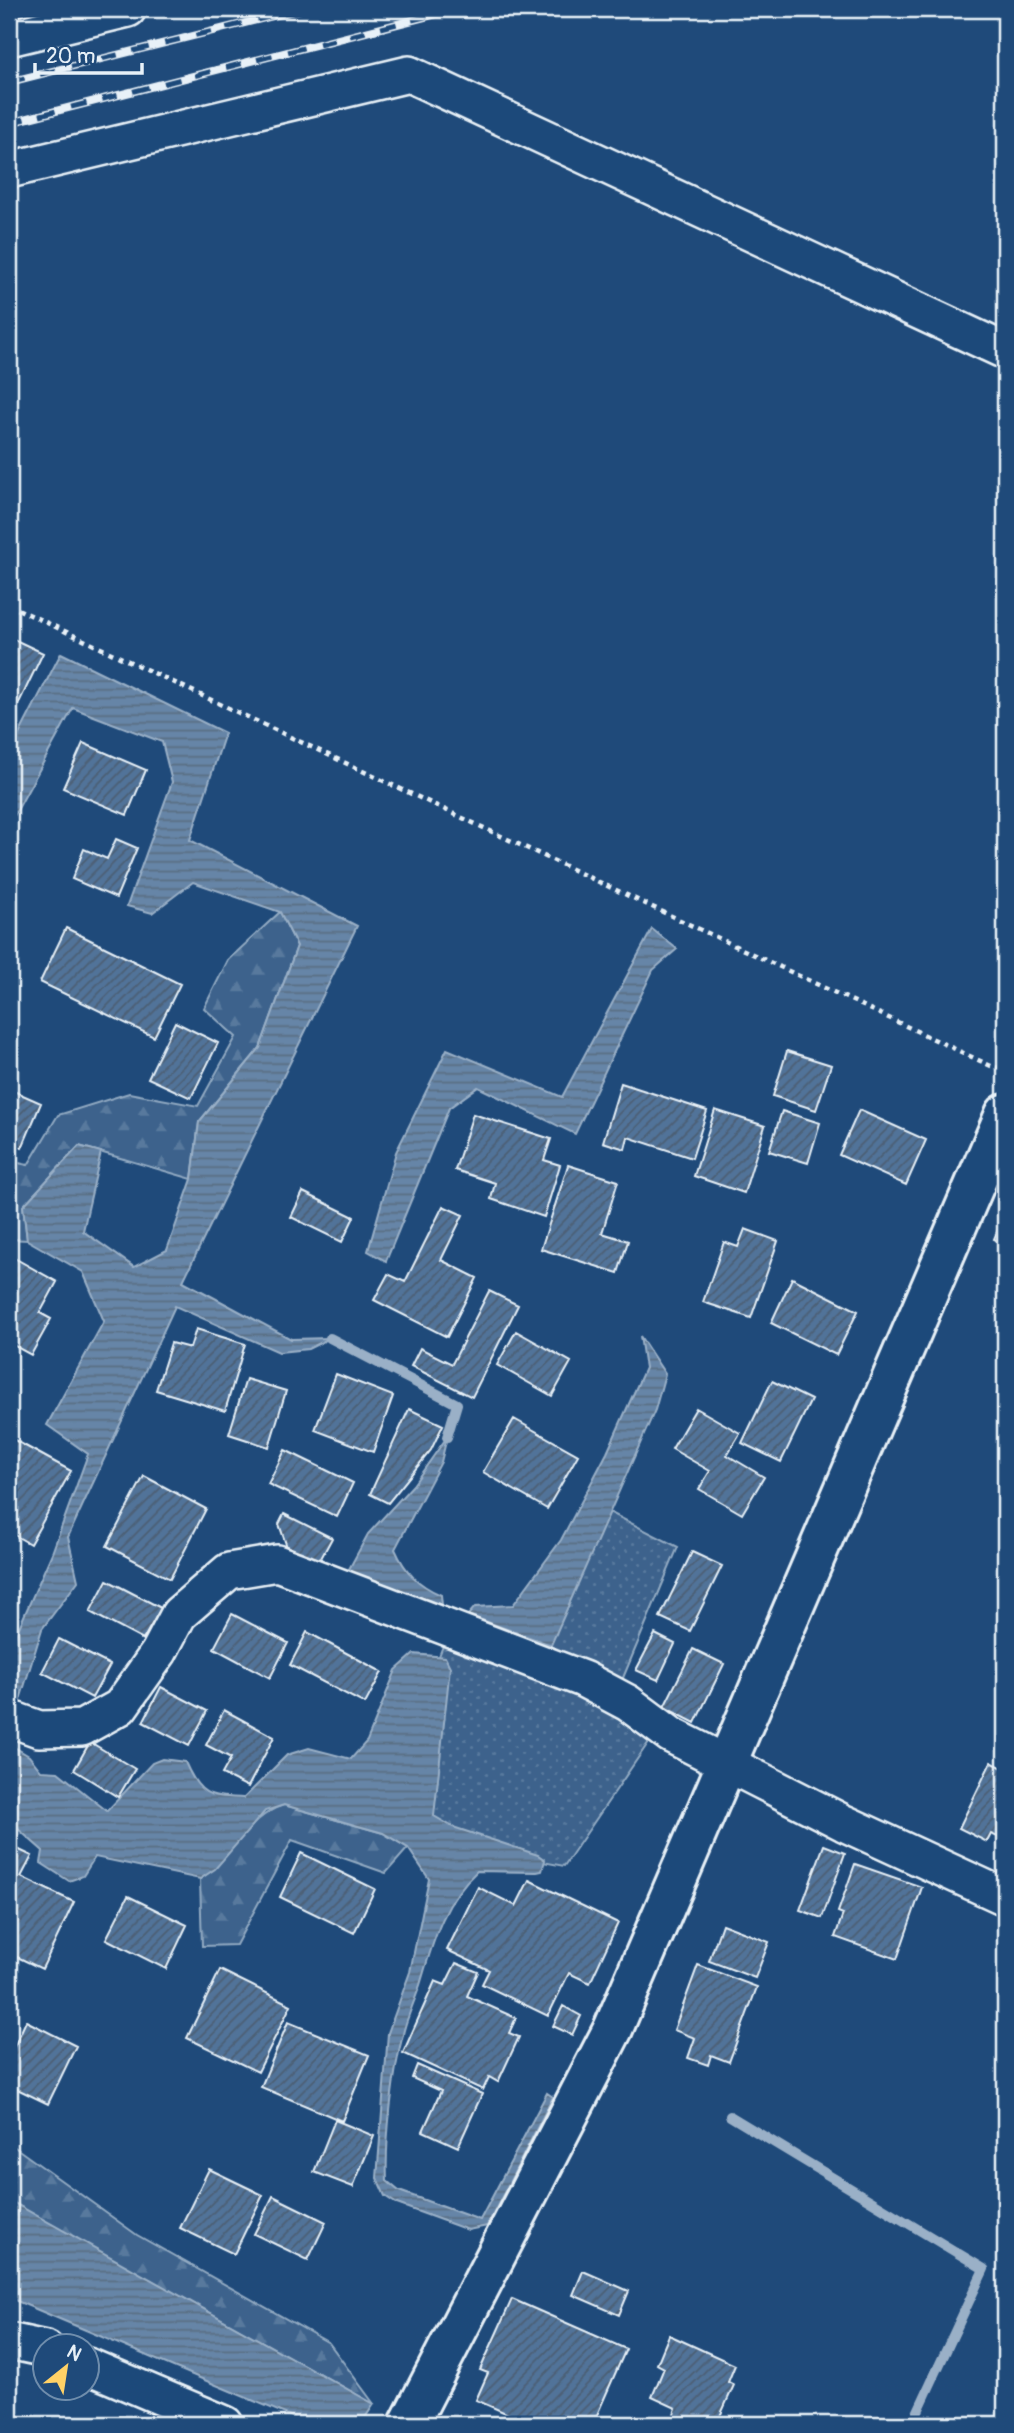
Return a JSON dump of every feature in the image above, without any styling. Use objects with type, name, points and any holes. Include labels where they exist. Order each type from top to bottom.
[{"type":"street","points":[[9,37],[128,9]]},
{"type":"street","points":[[9,170],[409,74],[1005,351]]},
{"type":"street","points":[[409,2424],[613,2029],[1005,1114]]},
{"type":"street","points":[[9,1718],[39,1729],[82,1728],[120,1707],[159,1652],[179,1614],[229,1571],[277,1563],[583,1679],[628,1703],[671,1735],[844,1824],[1005,1897]]},
{"type":"street","points":[[9,2341],[32,2346]]},
{"type":"street","points":[[102,2373],[225,2424]]},
{"type":"path","points":[[9,605],[978,1060],[1005,1069]]},
{"type":"green space","points":[[280,912],[297,946],[260,1048],[199,1122],[192,1179],[79,1146],[23,1206],[27,1240],[9,1239],[9,1161],[28,1165],[58,1115],[129,1093],[198,1106],[236,1037],[204,1008],[228,960]]},
{"type":"green space","points":[[601,1508],[678,1547],[620,1685],[666,1717],[564,1866],[452,1845],[387,1791],[453,1620],[540,1620]]},
{"type":"green space","points":[[284,1805],[383,1833],[408,1848],[386,1873],[292,1840],[236,1945],[202,1946],[200,1879],[221,1861],[260,1818]]},
{"type":"green space","points":[[9,2143],[137,2235],[329,2343],[374,2404],[9,2201]]},
{"type":"shaded area","points":[[61,653],[225,733],[190,840],[357,926],[183,1281],[291,1339],[330,1338],[308,1349],[279,1352],[175,1306],[68,1537],[78,1581],[42,1629],[20,1700],[9,1694],[9,1650],[52,1553],[88,1454],[47,1425],[104,1321],[83,1272],[27,1240],[23,1206],[79,1146],[101,1152],[83,1231],[134,1267],[167,1250],[192,1179],[199,1122],[260,1048],[297,946],[280,912],[193,882],[152,913],[127,906],[172,782],[162,742],[73,708],[9,825],[9,754]]},
{"type":"shaded area","points":[[652,929],[677,949],[653,970],[575,1134],[478,1087],[449,1108],[386,1261],[368,1251],[396,1152],[447,1049],[562,1097]]},
{"type":"shaded area","points":[[640,1336],[665,1374],[655,1410],[551,1645],[468,1615],[475,1607],[513,1605],[561,1540],[607,1453],[645,1368]]},
{"type":"shaded area","points":[[447,1437],[441,1462],[395,1549],[413,1577],[441,1595],[442,1605],[348,1571],[368,1534],[413,1485]]},
{"type":"shaded area","points":[[414,1654],[445,1657],[450,1667],[434,1816],[453,1827],[538,1855],[545,1860],[542,1871],[477,1871],[465,1883],[447,1909],[435,1938],[400,2047],[389,2125],[387,2181],[399,2191],[480,2220],[547,2093],[553,2097],[487,2226],[468,2230],[397,2204],[385,2196],[377,2178],[388,2033],[410,1972],[429,1879],[408,1848],[383,1833],[284,1805],[265,1811],[215,1869],[200,1879],[95,1857],[83,1876],[69,1881],[41,1863],[43,1851],[9,1821],[9,1744],[29,1756],[41,1771],[58,1772],[107,1811],[152,1763],[162,1759],[185,1762],[190,1774],[207,1792],[244,1798],[287,1755],[309,1748],[351,1759],[367,1741],[396,1670]]},
{"type":"shaded area","points":[[9,2201],[374,2404],[361,2424],[309,2424],[102,2337],[102,2332],[90,2332],[12,2299]]},
{"type":"building","points":[[9,637],[43,653],[17,707],[9,703]]},
{"type":"building","points":[[83,743],[146,770],[127,815],[63,788]]},
{"type":"building","points":[[116,839],[137,848],[116,898],[72,879],[84,849],[107,859]]},
{"type":"building","points":[[66,928],[180,984],[154,1037],[40,982]]},
{"type":"building","points":[[175,1022],[218,1043],[191,1098],[148,1078]]},
{"type":"building","points":[[787,1051],[831,1065],[816,1110],[773,1096]]},
{"type":"building","points":[[621,1083],[707,1111],[692,1158],[628,1137],[625,1149],[603,1142]]},
{"type":"building","points":[[9,1089],[41,1103],[22,1148],[9,1142]]},
{"type":"building","points":[[715,1110],[765,1126],[744,1193],[694,1176]]},
{"type":"building","points":[[859,1110],[926,1140],[906,1185],[839,1155]]},
{"type":"building","points":[[782,1111],[820,1123],[808,1163],[769,1151]]},
{"type":"building","points":[[473,1114],[551,1139],[544,1160],[560,1165],[544,1217],[491,1199],[495,1183],[455,1170]]},
{"type":"building","points":[[568,1165],[618,1181],[602,1233],[628,1241],[618,1273],[541,1249]]},
{"type":"building","points":[[303,1192],[354,1217],[342,1242],[291,1217]]},
{"type":"building","points":[[443,1206],[463,1215],[441,1260],[477,1278],[447,1337],[374,1300],[388,1274],[405,1282]]},
{"type":"building","points":[[1005,1213],[1005,1244],[994,1239]]},
{"type":"building","points":[[745,1229],[778,1241],[751,1318],[703,1302],[724,1242],[738,1247]]},
{"type":"building","points":[[9,1255],[57,1282],[40,1313],[51,1319],[31,1355],[9,1343]]},
{"type":"building","points":[[792,1278],[858,1311],[836,1355],[771,1323]]},
{"type":"building","points":[[489,1291],[518,1305],[472,1397],[411,1366],[420,1348],[452,1364]]},
{"type":"building","points":[[196,1329],[245,1344],[225,1411],[156,1390],[171,1343],[190,1348]]},
{"type":"building","points":[[516,1331],[571,1362],[552,1396],[497,1365]]},
{"type":"building","points":[[336,1374],[393,1396],[373,1452],[315,1430]]},
{"type":"building","points":[[1005,1374],[1005,1397],[997,1394]]},
{"type":"building","points":[[246,1379],[286,1391],[269,1447],[229,1434]]},
{"type":"building","points":[[772,1381],[811,1400],[781,1462],[742,1443]]},
{"type":"building","points":[[696,1408],[740,1433],[727,1455],[764,1477],[742,1514],[699,1489],[710,1471],[672,1449]]},
{"type":"building","points":[[409,1409],[443,1425],[431,1450],[388,1503],[370,1494]]},
{"type":"building","points":[[514,1419],[578,1455],[547,1509],[483,1472]]},
{"type":"building","points":[[9,1437],[71,1471],[30,1544],[9,1532]]},
{"type":"building","points":[[285,1450],[353,1483],[337,1517],[268,1484]]},
{"type":"building","points":[[144,1476],[206,1509],[170,1579],[107,1546]]},
{"type":"building","points":[[284,1514],[332,1538],[319,1562],[287,1547],[279,1524]]},
{"type":"building","points":[[692,1552],[722,1566],[690,1631],[660,1617]]},
{"type":"building","points":[[107,1580],[161,1608],[143,1640],[90,1612]]},
{"type":"building","points":[[232,1614],[288,1643],[270,1678],[214,1648]]},
{"type":"building","points":[[307,1632],[382,1672],[365,1704],[290,1665]]},
{"type":"building","points":[[655,1634],[675,1644],[658,1680],[636,1670]]},
{"type":"building","points":[[59,1639],[110,1665],[92,1698],[42,1672]]},
{"type":"building","points":[[693,1649],[724,1664],[695,1723],[664,1707]]},
{"type":"building","points":[[161,1687],[207,1711],[189,1746],[143,1722]]},
{"type":"building","points":[[224,1710],[274,1737],[248,1787],[222,1774],[231,1758],[206,1745]]},
{"type":"building","points":[[90,1742],[135,1769],[118,1797],[74,1770]]},
{"type":"building","points":[[991,1762],[1005,1769],[1005,1840],[991,1834],[987,1842],[959,1828]]},
{"type":"building","points":[[9,1845],[32,1856],[21,1877],[74,1902],[42,1969],[9,1953]]},
{"type":"building","points":[[824,1845],[845,1853],[822,1918],[800,1910]]},
{"type":"building","points":[[301,1853],[375,1889],[354,1933],[280,1897]]},
{"type":"building","points":[[855,1864],[922,1887],[897,1959],[835,1937],[843,1914],[838,1912]]},
{"type":"building","points":[[529,1880],[618,1923],[590,1983],[569,1973],[548,2016],[482,1984],[489,1970],[447,1950],[478,1887],[516,1906]]},
{"type":"building","points":[[128,1896],[187,1925],[166,1969],[106,1939]]},
{"type":"building","points":[[722,1924],[769,1942],[755,1978],[709,1961]]},
{"type":"building","points":[[456,1963],[478,1972],[467,1996],[516,2018],[509,2033],[519,2037],[498,2082],[489,2077],[483,2090],[403,2053],[435,1981],[445,1985]]},
{"type":"building","points":[[698,1965],[757,1987],[729,2062],[711,2055],[708,2065],[688,2058],[695,2038],[674,2030]]},
{"type":"building","points":[[220,1970],[291,2005],[258,2072],[187,2038]]},
{"type":"building","points":[[563,2006],[581,2016],[572,2035],[553,2026]]},
{"type":"building","points":[[26,2021],[76,2046],[48,2104],[9,2085],[9,2058]]},
{"type":"building","points":[[288,2022],[369,2055],[342,2121],[261,2087]]},
{"type":"building","points":[[417,2065],[482,2094],[458,2147],[423,2131],[441,2091],[412,2078]]},
{"type":"building","points":[[335,2120],[374,2136],[353,2187],[314,2172]]},
{"type":"building","points":[[209,2169],[263,2195],[234,2254],[180,2228]]},
{"type":"building","points":[[273,2196],[326,2222],[308,2260],[254,2234]]},
{"type":"building","points":[[583,2271],[629,2291],[619,2315],[573,2295]]},
{"type":"building","points":[[512,2299],[626,2349],[593,2424],[552,2424],[534,2416],[531,2424],[476,2400],[488,2373],[480,2370]]},
{"type":"building","points":[[669,2335],[735,2365],[728,2382],[734,2385],[717,2423],[711,2421],[709,2424],[690,2424],[673,2417],[676,2408],[652,2397],[664,2368],[657,2364]]},
{"type":"waterway","points":[[31,10],[36,9]]},
{"type":"waterway","points":[[330,1338],[457,1404],[447,1437]]},
{"type":"waterway","points":[[730,2116],[984,2269],[912,2424]]},
{"type":"railway","points":[[9,82],[301,9]]},
{"type":"railway","points":[[9,123],[456,9]]}]
